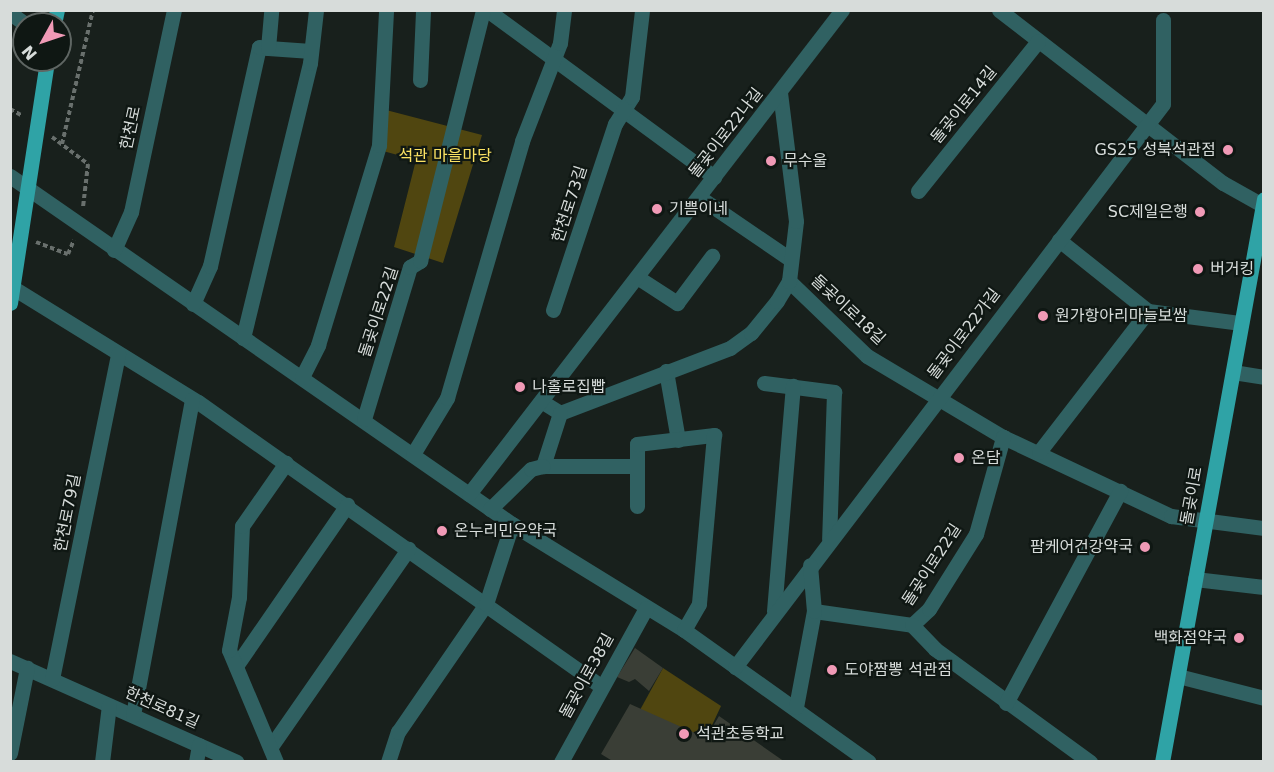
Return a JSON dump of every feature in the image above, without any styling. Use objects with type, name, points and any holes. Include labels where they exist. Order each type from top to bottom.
[{"type":"main road","points":[[10,303],[31,194],[46,72]]},
{"type":"main road","name":"돌곶이로","points":[[1162,762],[1241,323],[1257,274],[1263,202]]},
{"type":"street","name":"한천로","points":[[114,250],[131,212],[174,10]]},
{"type":"street","points":[[268,48],[271,10]]},
{"type":"street","points":[[243,338],[311,51],[316,10]]},
{"type":"street","points":[[302,377],[318,345],[379,144],[386,10]]},
{"type":"street","points":[[420,80],[423,10]]},
{"type":"street","points":[[485,10],[714,177]]},
{"type":"street","name":"돌곶이로22길","points":[[364,419],[410,267],[420,261],[485,10]]},
{"type":"street","points":[[413,454],[447,398],[522,141],[554,59],[564,10]]},
{"type":"street","points":[[624,111],[632,97],[642,10]]},
{"type":"street","name":"돌곶이로22나길","points":[[469,494],[842,10]]},
{"type":"street","points":[[999,10],[1223,183],[1263,202]]},
{"type":"street","points":[[1147,125],[1163,104],[1163,20]]},
{"type":"street","name":"돌곶이로14길","points":[[918,191],[1038,41]]},
{"type":"street","points":[[193,304],[210,266],[259,47],[311,51]]},
{"type":"street","name":"돌곶이로18길","points":[[560,413],[737,343],[789,281],[796,221],[780,92]]},
{"type":"street","name":"한천로73길","points":[[553,310],[624,111]]},
{"type":"street","name":"돌곶이로22가길","points":[[735,667],[774,611],[1147,125]]},
{"type":"street","points":[[10,176],[31,194],[364,419],[512,524],[646,609],[684,630],[796,707],[869,762]]},
{"type":"street","points":[[10,189],[31,194]]},
{"type":"street","points":[[699,197],[790,259]]},
{"type":"street","points":[[1059,240],[1148,312],[1241,323]]},
{"type":"street","points":[[637,277],[677,303],[712,256]]},
{"type":"street","name":"돌곶이로18길","points":[[789,281],[867,356],[1003,437],[1171,516],[1263,528]]},
{"type":"street","points":[[12,287],[192,399],[347,505],[601,686]]},
{"type":"street","points":[[1039,452],[1148,312]]},
{"type":"street","name":"한천로79길","points":[[52,679],[118,354]]},
{"type":"street","points":[[666,371],[678,440]]},
{"type":"street","points":[[1233,372],[1263,377]]},
{"type":"street","points":[[764,383],[834,392],[829,539]]},
{"type":"street","points":[[774,611],[793,386]]},
{"type":"street","points":[[133,715],[192,399]]},
{"type":"street","points":[[541,401],[560,413],[543,466]]},
{"type":"street","points":[[637,506],[637,444],[714,435],[699,604],[684,630]]},
{"type":"street","name":"돌곶이로22길","points":[[814,611],[912,625],[928,609],[976,534],[1003,437]]},
{"type":"street","points":[[276,762],[272,745],[229,650],[239,597],[242,526],[286,463]]},
{"type":"street","points":[[490,509],[531,470],[543,466],[637,466]]},
{"type":"street","points":[[1006,703],[1120,491]]},
{"type":"street","points":[[236,666],[347,505]]},
{"type":"street","points":[[388,762],[398,732],[486,604],[512,524]]},
{"type":"street","points":[[272,745],[408,549]]},
{"type":"street","points":[[796,707],[814,611],[810,565]]},
{"type":"street","points":[[1195,579],[1263,587]]},
{"type":"street","name":"돌곶이로38길","points":[[561,762],[601,686],[646,609]]},
{"type":"street","points":[[912,625],[1006,703],[1090,762]]},
{"type":"street","name":"한천로81길","points":[[10,661],[237,762]]},
{"type":"street","points":[[10,753],[27,668]]},
{"type":"street","points":[[1178,675],[1263,698]]},
{"type":"street","name":"한천로81길","points":[[102,762],[109,705]]},
{"type":"street","name":"한천로81길","points":[[196,762],[200,745]]},
{"type":"path","points":[[62,145],[93,10]]},
{"type":"green space","name":"석관 마을마당","points":[[386,110],[482,135],[443,263],[394,247],[416,160],[383,151]]},
{"type":"green space","points":[[663,668],[721,706],[706,738],[640,710]]},
{"type":"building","points":[[635,648],[663,668],[649,691],[635,679],[629,682],[617,677]]},
{"type":"building","points":[[630,704],[706,738],[719,716],[785,762],[614,762],[601,754]]},
{"type":"place","name":"GS25 성북석관점","points":[[1228,150]]},
{"type":"place","name":"무수울","points":[[771,161]]},
{"type":"place","name":"기쁨이네","points":[[657,209]]},
{"type":"place","name":"SC제일은행","points":[[1200,212]]},
{"type":"place","name":"버거킹","points":[[1198,269]]},
{"type":"place","name":"원가항아리마늘보쌈","points":[[1043,316]]},
{"type":"place","name":"나홀로집빱","points":[[520,387]]},
{"type":"place","name":"온담","points":[[959,458]]},
{"type":"place","name":"온누리민우약국","points":[[442,531]]},
{"type":"place","name":"팜케어건강약국","points":[[1145,547]]},
{"type":"place","name":"백화점약국","points":[[1239,638]]},
{"type":"place","name":"도야짬뽕 석관점","points":[[832,670]]},
{"type":"place","name":"석관초등학교","points":[[684,734]]}]
